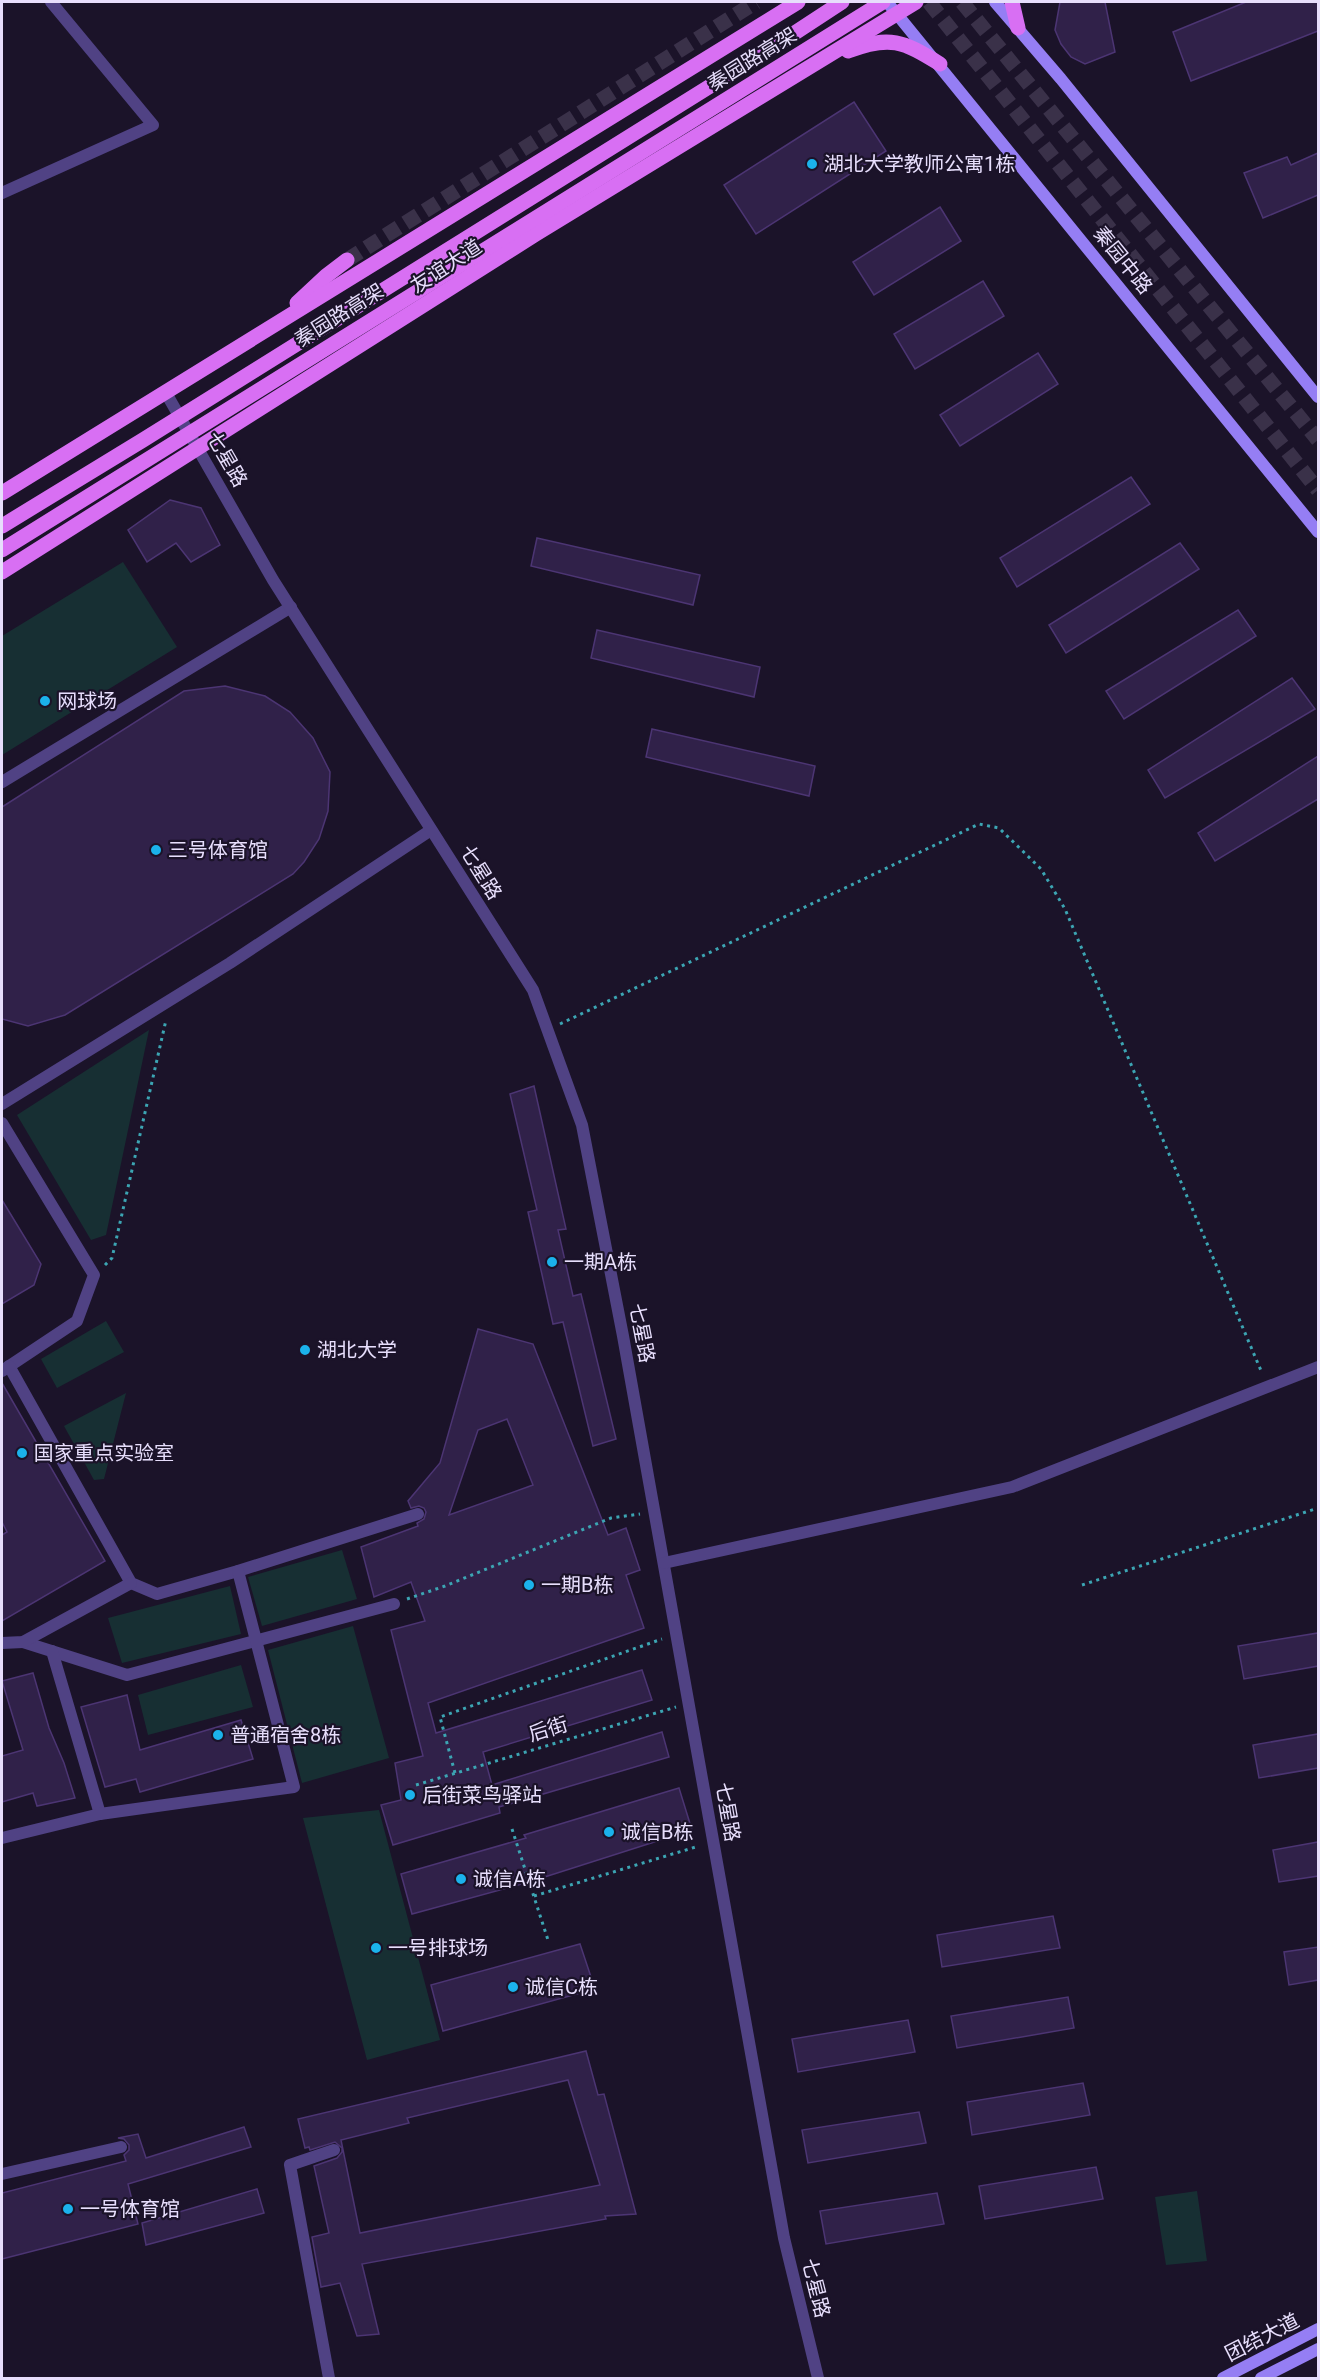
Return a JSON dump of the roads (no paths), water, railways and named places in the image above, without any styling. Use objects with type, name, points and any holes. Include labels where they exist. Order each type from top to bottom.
[{"type":"main road","points":[[740,37],[778,2]]},
{"type":"main road","name":"友谊大道","points":[[2,493],[798,2]]},
{"type":"main road","name":"秦园路高架","points":[[2,526],[153,434],[842,2]]},
{"type":"main road","name":"秦园路高架","points":[[2,550],[883,2]]},
{"type":"main road","name":"友谊大道","points":[[2,572],[536,234],[809,66],[892,8],[916,2]]},
{"type":"main road","points":[[995,2],[1318,397]]},
{"type":"main road","points":[[1012,2],[1018,28]]},
{"type":"main road","name":"秦园中路","points":[[892,8],[940,64],[1318,532]]},
{"type":"main road","points":[[809,66],[873,42],[892,42],[910,46],[940,64]]},
{"type":"main road","points":[[279,322],[326,276],[347,260]]},
{"type":"main road","name":"团结大道","points":[[1223,2379],[1318,2329]]},
{"type":"main road","name":"团结大道","points":[[1261,2379],[1318,2349]]},
{"type":"street","points":[[2,193],[153,125],[51,2]]},
{"type":"street","name":"七星路","points":[[166,393],[291,607],[533,990],[582,1125],[623,1336],[784,2238],[818,2379]]},
{"type":"street","points":[[2,782],[291,607]]},
{"type":"street","points":[[2,1104],[230,963],[431,830]]},
{"type":"street","points":[[2,1123],[94,1275],[78,1322],[5,1369],[130,1583],[157,1594],[418,1514]]},
{"type":"street","points":[[664,1563],[1012,1487],[1318,1367]]},
{"type":"street","points":[[2,1838],[100,1814],[294,1787],[238,1571]]},
{"type":"street","points":[[23,1642],[130,1583]]},
{"type":"street","points":[[2,1642],[23,1642],[127,1675],[394,1604]]},
{"type":"street","points":[[52,1651],[100,1814]]},
{"type":"street","points":[[2,2174],[121,2147]]},
{"type":"street","points":[[329,2379],[290,2165],[334,2150]]},
{"type":"tunnel","points":[[347,260],[756,2]]},
{"type":"tunnel","points":[[929,2],[1318,490]]},
{"type":"tunnel","points":[[962,2],[1318,440]]},
{"type":"place","name":"湖北大学教师公寓1栋","points":[[812,164]]},
{"type":"place","name":"网球场","points":[[45,701]]},
{"type":"place","name":"三号体育馆","points":[[156,850]]},
{"type":"place","name":"一期A栋","points":[[552,1262]]},
{"type":"place","name":"湖北大学","points":[[305,1350]]},
{"type":"place","name":"国家重点实验室","points":[[22,1453]]},
{"type":"place","name":"一期B栋","points":[[529,1585]]},
{"type":"place","name":"普通宿舍8栋","points":[[218,1735]]},
{"type":"place","name":"后街菜鸟驿站","points":[[410,1795]]},
{"type":"place","name":"诚信B栋","points":[[609,1832]]},
{"type":"place","name":"诚信A栋","points":[[461,1879]]},
{"type":"place","name":"一号排球场","points":[[376,1948]]},
{"type":"place","name":"诚信C栋","points":[[513,1987]]},
{"type":"place","name":"一号体育馆","points":[[68,2209]]}]
